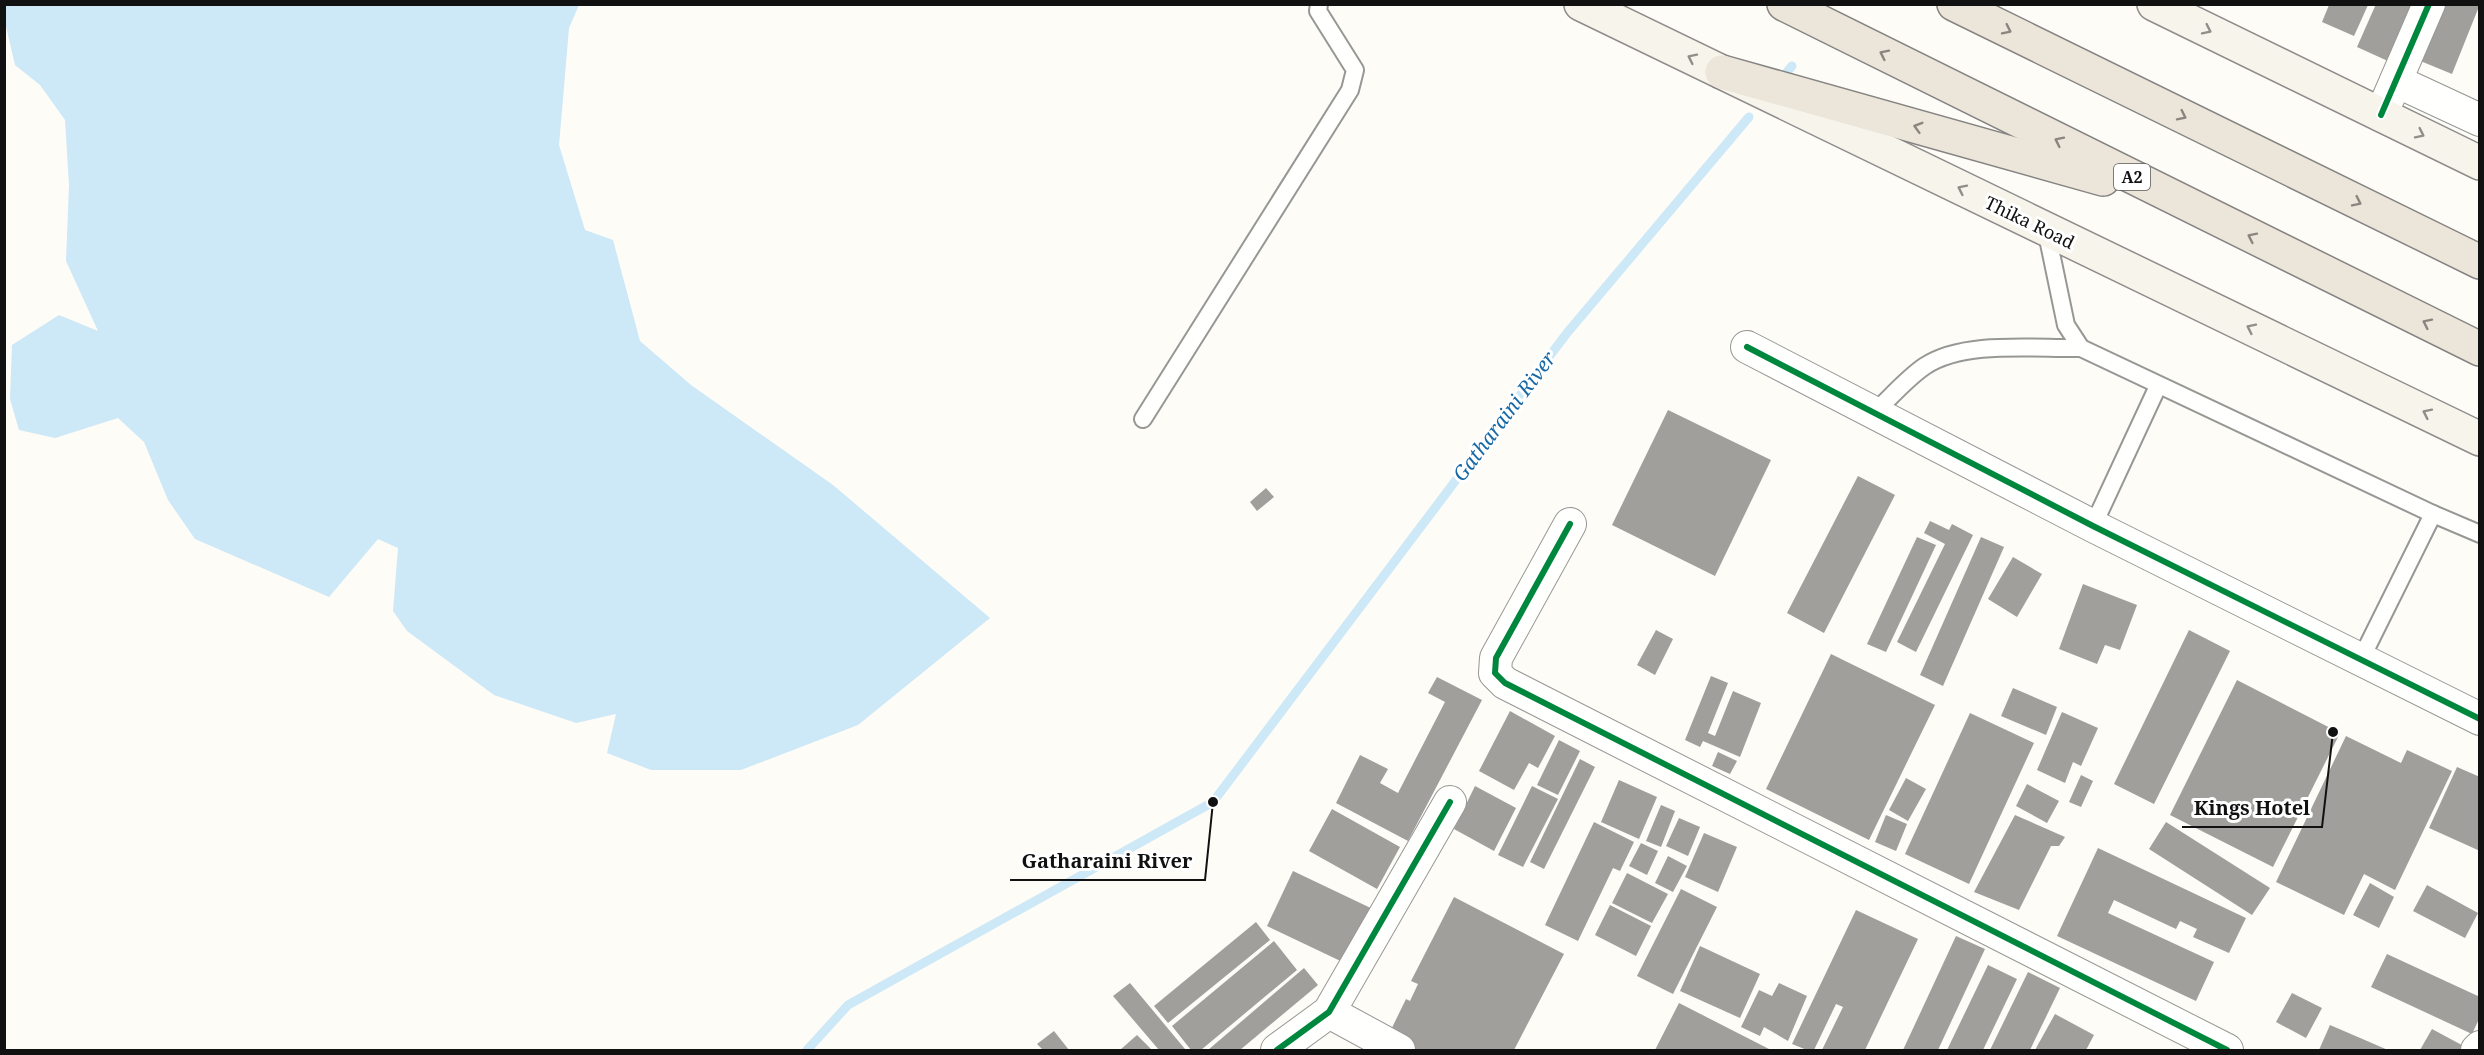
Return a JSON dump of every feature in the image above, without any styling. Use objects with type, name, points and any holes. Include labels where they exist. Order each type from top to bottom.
[{"type":"highway","name":"A2","points":[[1784,4],[2480,349]]},
{"type":"highway","points":[[1954,4],[2480,262]]},
{"type":"highway","points":[[1722,72],[2177,200]]},
{"type":"main road","name":"Thika Road","points":[[1581,4],[2480,439]]},
{"type":"main road","points":[[2154,4],[2480,163]]},
{"type":"street","points":[[2381,115],[2429,4]]},
{"type":"street","points":[[2396,81],[2480,120]]},
{"type":"street","points":[[1747,347],[2094,526],[2480,719]]},
{"type":"street","points":[[1569,524],[1496,658],[1495,673],[1506,683],[2227,1050]]},
{"type":"street","points":[[1277,1050],[1329,1012],[1450,802]]},
{"type":"street","points":[[1329,1012],[1399,1050]]},
{"type":"lane","points":[[1143,419],[1350,90],[1355,70],[1318,11],[1319,4]]},
{"type":"lane","points":[[2046,229],[2066,326],[2081,348]]},
{"type":"lane","points":[[1874,413],[1925,366],[1950,355],[1975,349],[2081,348],[2158,386],[2480,534]]},
{"type":"lane","points":[[2094,526],[2158,386]]},
{"type":"lane","points":[[2361,659],[2433,514]]},
{"type":"water","points":[[5,4],[579,5],[569,28],[559,145],[585,230],[613,240],[640,341],[691,385],[833,485],[990,618],[858,725],[741,770],[651,770],[607,753],[616,714],[576,723],[494,695],[407,631],[393,611],[398,548],[378,539],[329,597],[195,539],[168,500],[144,442],[118,418],[55,438],[19,430],[10,399],[12,345],[59,315],[98,331],[66,261],[69,185],[65,120],[40,85],[15,65],[5,22]]},
{"type":"building","points":[[2376,4],[2416,4],[2390,62],[2357,47]]},
{"type":"building","points":[[2441,4],[2480,4],[2452,74],[2418,60]]},
{"type":"building","points":[[2329,5],[2368,5],[2354,36],[2322,22]]},
{"type":"building","points":[[1668,410],[1771,460],[1715,576],[1612,525]]},
{"type":"building","points":[[1858,476],[1895,495],[1824,633],[1787,613]]},
{"type":"building","points":[[1266,488],[1274,497],[1257,511],[1250,502]]},
{"type":"building","points":[[1930,521],[1949,530],[1952,524],[1973,535],[1916,652],[1897,642],[1945,544],[1924,533]]},
{"type":"building","points":[[1917,537],[1936,545],[1886,652],[1867,644]]},
{"type":"building","points":[[1981,537],[2004,547],[1943,686],[1920,675]]},
{"type":"building","points":[[2013,557],[2042,574],[2017,617],[1988,599]]},
{"type":"building","points":[[2083,584],[2137,605],[2120,650],[2105,645],[2097,664],[2059,649]]},
{"type":"building","points":[[1656,630],[1673,639],[1655,675],[1637,665]]},
{"type":"building","points":[[2189,630],[2230,651],[2154,804],[2114,784]]},
{"type":"building","points":[[1831,654],[1935,705],[1869,840],[1766,789]]},
{"type":"building","points":[[1711,676],[1728,683],[1708,733],[1715,736],[1733,691],[1761,703],[1740,757],[1703,741],[1700,747],[1685,740]]},
{"type":"building","points":[[1437,677],[1482,700],[1408,841],[1336,803],[1360,755],[1388,769],[1380,783],[1398,793],[1445,702],[1428,693]]},
{"type":"building","points":[[2237,680],[2340,733],[2273,867],[2170,815]]},
{"type":"building","points":[[2013,688],[2057,707],[2046,735],[2001,716]]},
{"type":"building","points":[[1510,711],[1555,736],[1538,768],[1529,763],[1514,790],[1479,771]]},
{"type":"building","points":[[2062,712],[2098,728],[2081,766],[2073,762],[2065,783],[2037,770]]},
{"type":"building","points":[[1970,713],[2034,743],[1969,884],[1905,854]]},
{"type":"building","points":[[2346,736],[2401,763],[2407,750],[2452,771],[2395,890],[2364,874],[2344,915],[2276,882]]},
{"type":"building","points":[[1559,740],[1580,751],[1558,795],[1537,785]]},
{"type":"building","points":[[1718,752],[1737,761],[1730,774],[1712,766]]},
{"type":"building","points":[[1580,759],[1595,767],[1544,869],[1530,862]]},
{"type":"building","points":[[2457,767],[2480,777],[2480,851],[2429,828]]},
{"type":"building","points":[[2081,775],[2093,781],[2081,807],[2069,802]]},
{"type":"building","points":[[1906,778],[1926,789],[1908,821],[1889,810]]},
{"type":"building","points":[[1619,780],[1657,797],[1639,839],[1601,822]]},
{"type":"building","points":[[2027,784],[2059,801],[2047,823],[2016,806]]},
{"type":"building","points":[[1475,786],[1516,808],[1494,851],[1454,829]]},
{"type":"building","points":[[1532,786],[1558,799],[1523,867],[1498,855]]},
{"type":"building","points":[[1661,805],[1675,811],[1661,847],[1646,841]]},
{"type":"building","points":[[1332,809],[1400,847],[1377,889],[1309,851]]},
{"type":"building","points":[[1886,815],[1907,824],[1896,851],[1875,842]]},
{"type":"building","points":[[2015,815],[2065,837],[2059,846],[2051,846],[2019,910],[1974,892]]},
{"type":"building","points":[[1679,818],[1700,827],[1688,856],[1666,846]]},
{"type":"building","points":[[1594,822],[1634,842],[1620,871],[1613,868],[1578,941],[1545,925]]},
{"type":"building","points":[[2166,822],[2270,888],[2252,915],[2149,849]]},
{"type":"building","points":[[1704,833],[1737,847],[1718,892],[1685,877]]},
{"type":"building","points":[[1641,843],[1658,851],[1647,875],[1629,866]]},
{"type":"building","points":[[2098,848],[2246,918],[2229,953],[2193,937],[2197,929],[2180,921],[2176,929],[2114,900],[2108,913],[2214,962],[2196,1001],[2057,936]]},
{"type":"building","points":[[1668,856],[1687,866],[1673,892],[1655,883]]},
{"type":"building","points":[[1293,871],[1377,911],[1351,966],[1267,926]]},
{"type":"building","points":[[1627,873],[1668,894],[1652,923],[1612,903]]},
{"type":"building","points":[[2370,883],[2394,897],[2379,928],[2353,915]]},
{"type":"building","points":[[2427,885],[2478,913],[2465,938],[2413,911]]},
{"type":"building","points":[[1681,889],[1717,907],[1673,994],[1637,976]]},
{"type":"building","points":[[1454,897],[1564,954],[1514,1050],[1406,1050],[1386,1040],[1406,999],[1410,1001],[1418,984],[1411,981]]},
{"type":"building","points":[[1610,905],[1651,926],[1636,956],[1595,935]]},
{"type":"building","points":[[1856,910],[1918,939],[1865,1050],[1822,1050],[1843,1007],[1836,1004],[1814,1050],[1807,1050],[1792,1044]]},
{"type":"building","points":[[1256,922],[1270,940],[1168,1023],[1154,1006]]},
{"type":"building","points":[[1956,936],[1985,949],[1938,1050],[1903,1050]]},
{"type":"building","points":[[1274,941],[1297,970],[1201,1050],[1191,1050],[1172,1026]]},
{"type":"building","points":[[1700,946],[1760,974],[1740,1018],[1680,991]]},
{"type":"building","points":[[2387,954],[2480,997],[2480,1017],[2472,1034],[2371,987]]},
{"type":"building","points":[[1988,965],[2017,979],[1983,1050],[1947,1050]]},
{"type":"building","points":[[1304,968],[1318,985],[1240,1050],[1208,1050]]},
{"type":"building","points":[[2028,972],[2060,988],[2030,1050],[1990,1050]]},
{"type":"building","points":[[1130,983],[1184,1050],[1159,1050],[1113,996]]},
{"type":"building","points":[[1779,983],[1807,996],[1788,1041],[1764,1027],[1760,1036],[1741,1027],[1759,990],[1772,996]]},
{"type":"building","points":[[2292,993],[2322,1008],[2306,1038],[2276,1022]]},
{"type":"building","points":[[1679,1003],[1771,1050],[1655,1050]]},
{"type":"building","points":[[2055,1014],[2094,1035],[2086,1050],[2035,1050]]},
{"type":"building","points":[[2330,1025],[2388,1050],[2319,1050]]},
{"type":"building","points":[[2432,1029],[2471,1050],[2420,1050]]},
{"type":"building","points":[[1054,1031],[1069,1050],[1043,1050],[1037,1044]]},
{"type":"building","points":[[1137,1035],[1152,1050],[1120,1050]]},
{"type":"waterway","points":[[1787,72],[1792,66]]},
{"type":"waterway","name":"Gatharaini River","points":[[807,1050],[848,1005],[1213,802],[1567,333],[1749,117]]},
{"type":"cycle path","points":[[2381,115],[2429,4]]},
{"type":"cycle path","points":[[1747,347],[2093,526],[2480,719]]},
{"type":"cycle path","points":[[1570,524],[1496,658],[1495,673],[1505,683],[2227,1050]]},
{"type":"cycle path","points":[[1277,1050],[1329,1012],[1450,802]]},
{"type":"place","name":"Kings Hotel","points":[[2333,732]]},
{"type":"place","name":"Gatharaini River","points":[[1213,802]]}]
